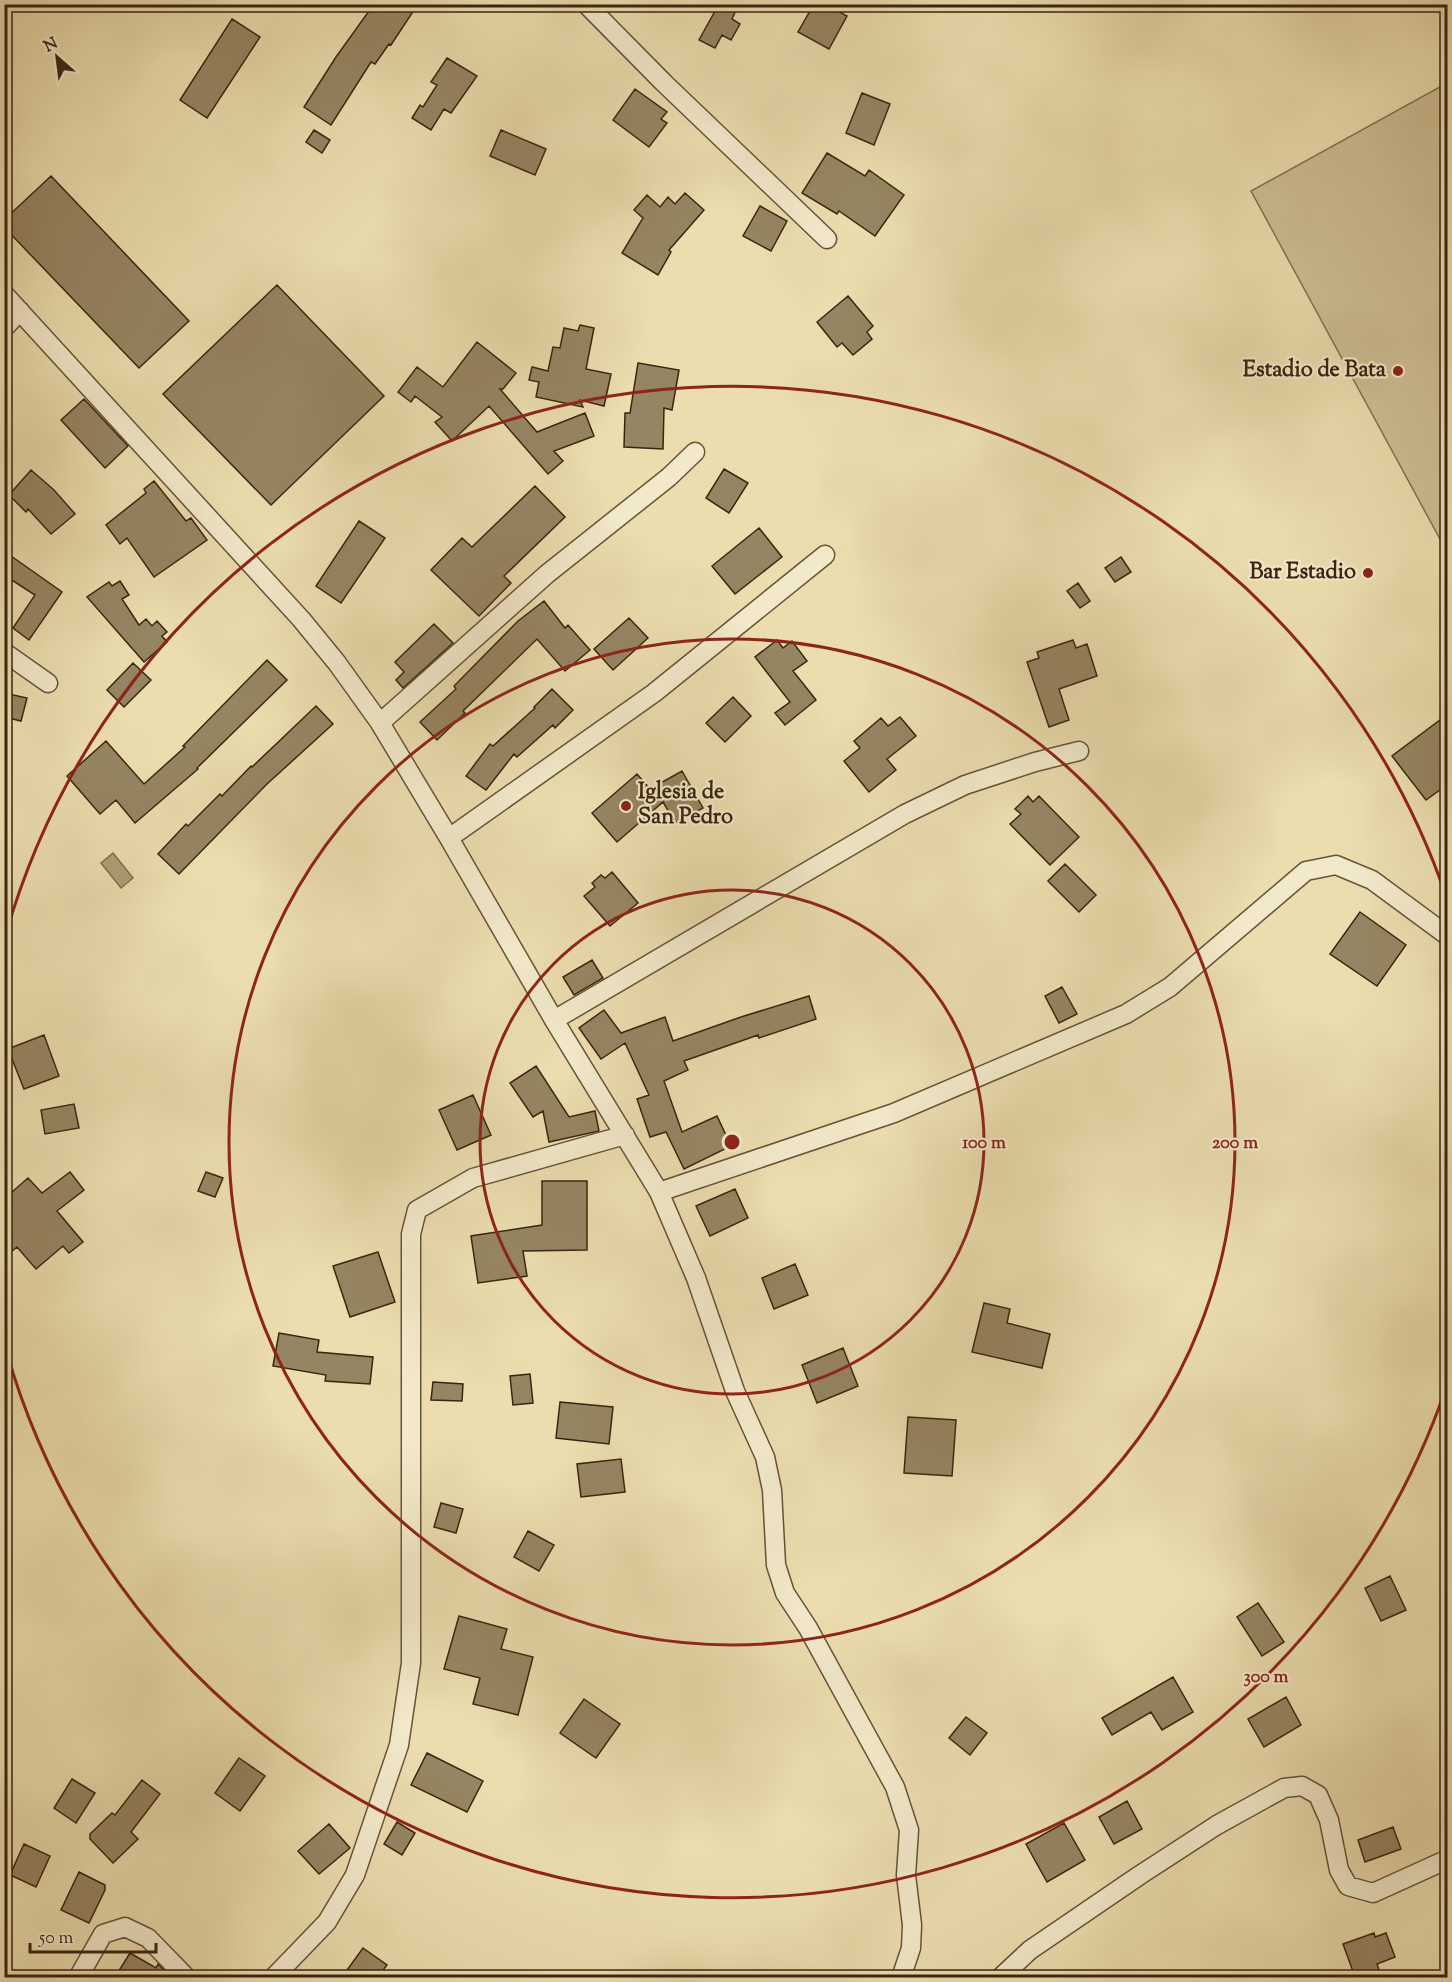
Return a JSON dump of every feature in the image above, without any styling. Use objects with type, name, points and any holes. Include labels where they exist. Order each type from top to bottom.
[{"type":"street","points":[[586,4],[664,83],[827,239]]},
{"type":"street","points":[[4,294],[302,619],[337,663],[380,723],[554,1020],[660,1192],[696,1278],[735,1391],[765,1457],[772,1490],[776,1565],[785,1593],[808,1628],[895,1787],[909,1830],[906,1875],[912,1924],[911,1948],[901,1977]]},
{"type":"street","points":[[4,328],[20,311]]},
{"type":"street","points":[[380,723],[547,574],[669,477],[695,453]]},
{"type":"street","points":[[449,838],[654,693],[825,555]]},
{"type":"street","points":[[4,652],[48,683]]},
{"type":"street","points":[[554,1020],[905,814],[965,785],[1035,762],[1080,751]]},
{"type":"street","points":[[660,1192],[894,1113],[1126,1014],[1170,987],[1306,871],[1336,865],[1372,880],[1448,936]]},
{"type":"street","points":[[273,1977],[327,1922],[355,1875],[399,1745],[411,1663],[411,1234],[417,1210],[473,1178],[625,1135]]},
{"type":"street","points":[[1000,1977],[1029,1950],[1140,1875],[1217,1825],[1284,1788],[1302,1786],[1318,1795],[1329,1820],[1339,1870],[1348,1886],[1373,1893],[1448,1859]]},
{"type":"street","points":[[78,1977],[103,1934],[125,1927],[148,1938],[187,1977]]},
{"type":"shaded area","name":"Estadio de Bata","points":[[1447,83],[1447,552],[1251,191]]},
{"type":"shaded area","points":[[113,853],[133,878],[121,888],[101,863]]},
{"type":"building","points":[[374,4],[418,4],[391,45],[389,44],[375,64],[371,62],[331,125],[304,107]]},
{"type":"building","points":[[719,4],[726,4],[736,10],[732,19],[740,24],[731,40],[722,35],[715,48],[699,40]]},
{"type":"building","points":[[814,4],[825,4],[847,16],[829,49],[798,32]]},
{"type":"building","points":[[232,19],[260,37],[207,118],[180,100]]},
{"type":"building","points":[[447,58],[477,76],[451,113],[444,109],[431,130],[412,118],[420,105],[423,107],[437,85],[431,82]]},
{"type":"building","points":[[635,89],[667,112],[661,119],[667,123],[649,147],[613,120]]},
{"type":"building","points":[[862,93],[890,104],[874,145],[846,133]]},
{"type":"building","points":[[314,130],[330,140],[322,153],[306,142]]},
{"type":"building","points":[[501,130],[546,149],[535,175],[490,156]]},
{"type":"building","points":[[827,153],[865,176],[869,170],[904,195],[875,236],[839,211],[837,214],[802,193]]},
{"type":"building","points":[[51,176],[189,321],[139,368],[4,227],[4,220]]},
{"type":"building","points":[[685,193],[704,210],[669,250],[671,252],[658,275],[622,253],[643,218],[634,210],[647,195],[660,207],[668,197],[675,204]]},
{"type":"building","points":[[760,206],[787,221],[771,251],[743,236]]},
{"type":"building","points":[[277,285],[384,396],[271,505],[163,394]]},
{"type":"building","points":[[848,296],[873,326],[867,332],[872,339],[853,355],[842,343],[837,347],[817,322]]},
{"type":"building","points":[[580,325],[594,328],[586,369],[611,374],[604,406],[580,400],[583,407],[536,397],[539,382],[529,380],[532,367],[548,371],[553,347],[560,348],[564,328],[578,331]]},
{"type":"building","points":[[477,342],[516,373],[503,389],[500,389],[537,432],[585,413],[594,436],[554,451],[563,461],[548,474],[489,406],[452,441],[435,422],[442,417],[415,396],[411,402],[398,392],[417,367],[443,387]]},
{"type":"building","points":[[638,363],[679,370],[672,410],[664,408],[663,449],[624,447],[625,413],[630,413]]},
{"type":"building","points":[[84,399],[128,446],[105,468],[61,420]]},
{"type":"building","points":[[724,469],[748,483],[729,513],[706,498]]},
{"type":"building","points":[[31,470],[54,490],[75,514],[51,534],[28,509],[26,512],[9,495]]},
{"type":"building","points":[[154,481],[186,521],[191,518],[207,540],[154,577],[127,538],[120,544],[106,525],[146,493],[144,489]]},
{"type":"building","points":[[535,486],[565,517],[504,576],[511,583],[479,616],[431,570],[462,538],[472,547]]},
{"type":"building","points":[[359,521],[385,538],[341,603],[316,586]]},
{"type":"building","points":[[759,528],[782,557],[735,594],[712,566]]},
{"type":"building","points":[[4,551],[62,592],[29,640],[13,628],[35,595],[4,575]]},
{"type":"building","points":[[1121,557],[1131,572],[1115,582],[1105,568]]},
{"type":"building","points":[[120,581],[129,595],[122,599],[139,625],[146,619],[152,626],[157,621],[167,632],[162,636],[167,642],[144,662],[87,597],[109,582],[112,586]]},
{"type":"building","points":[[1078,583],[1090,601],[1080,608],[1067,591]]},
{"type":"building","points":[[544,601],[565,628],[568,625],[590,650],[565,671],[537,639],[463,711],[465,713],[437,740],[420,722],[456,689],[454,686],[518,621]]},
{"type":"building","points":[[629,618],[648,638],[613,670],[594,649]]},
{"type":"building","points":[[434,624],[453,643],[403,688],[396,680],[404,672],[395,662]]},
{"type":"building","points":[[777,640],[783,648],[792,641],[807,661],[793,671],[816,700],[785,725],[775,713],[790,702],[755,657]]},
{"type":"building","points":[[1073,640],[1076,648],[1087,644],[1097,676],[1059,689],[1069,720],[1049,727],[1027,662],[1039,658],[1037,652]]},
{"type":"building","points":[[267,660],[287,680],[198,769],[135,823],[116,800],[100,814],[67,776],[106,741],[144,784],[185,747],[183,746]]},
{"type":"building","points":[[133,663],[151,680],[124,707],[107,690]]},
{"type":"building","points":[[552,689],[573,710],[555,728],[553,725],[517,757],[514,754],[486,790],[466,776],[490,744],[493,746],[535,708]]},
{"type":"building","points":[[4,693],[27,698],[21,721],[4,717]]},
{"type":"building","points":[[733,697],[751,716],[725,742],[706,723]]},
{"type":"building","points":[[316,706],[333,724],[267,784],[179,874],[158,854],[186,824],[188,826],[220,794],[222,796]]},
{"type":"building","points":[[1448,714],[1448,784],[1426,800],[1392,756]]},
{"type":"building","points":[[900,717],[916,736],[887,759],[896,770],[869,792],[844,761],[860,748],[854,741],[881,718],[888,726]]},
{"type":"building","points":[[682,771],[703,808],[675,823],[663,802],[617,842],[592,813],[637,774],[650,789]]},
{"type":"building","points":[[1028,796],[1033,802],[1039,796],[1079,837],[1050,865],[1010,824],[1021,814],[1015,809]]},
{"type":"building","points":[[1065,864],[1096,895],[1079,912],[1048,881]]},
{"type":"building","points":[[612,872],[638,903],[610,926],[584,896],[595,887],[592,883],[601,875],[605,878]]},
{"type":"building","points":[[1360,912],[1406,945],[1377,986],[1330,954]]},
{"type":"building","points":[[592,960],[603,978],[574,995],[563,977]]},
{"type":"building","points":[[1062,987],[1077,1014],[1059,1023],[1045,996]]},
{"type":"building","points":[[809,996],[816,1019],[759,1038],[758,1035],[684,1061],[688,1070],[664,1081],[682,1132],[717,1116],[731,1146],[684,1169],[666,1132],[650,1137],[637,1099],[649,1095],[625,1043],[601,1059],[579,1028],[604,1010],[621,1033],[665,1017],[673,1041]]},
{"type":"building","points":[[44,1035],[59,1076],[24,1089],[8,1049]]},
{"type":"building","points":[[536,1066],[569,1117],[595,1111],[599,1131],[549,1142],[543,1111],[533,1117],[510,1083]]},
{"type":"building","points":[[473,1095],[491,1135],[457,1150],[439,1110]]},
{"type":"building","points":[[74,1104],[79,1128],[45,1134],[41,1110]]},
{"type":"building","points":[[70,1172],[84,1190],[57,1211],[83,1242],[69,1253],[63,1246],[36,1269],[17,1247],[4,1258],[4,1199],[28,1178],[42,1193]]},
{"type":"building","points":[[206,1172],[223,1178],[215,1197],[198,1191]]},
{"type":"building","points":[[542,1181],[587,1181],[587,1250],[523,1251],[527,1276],[478,1283],[471,1236],[542,1225]]},
{"type":"building","points":[[735,1189],[748,1218],[710,1236],[696,1206]]},
{"type":"building","points":[[378,1252],[395,1302],[350,1317],[333,1266]]},
{"type":"building","points":[[795,1264],[808,1295],[774,1309],[762,1278]]},
{"type":"building","points":[[984,1303],[1010,1309],[1007,1323],[1050,1334],[1042,1368],[972,1352]]},
{"type":"building","points":[[279,1333],[319,1340],[317,1352],[373,1357],[370,1384],[325,1381],[326,1375],[273,1366]]},
{"type":"building","points":[[843,1348],[858,1386],[817,1403],[802,1365]]},
{"type":"building","points":[[530,1374],[533,1403],[513,1405],[510,1376]]},
{"type":"building","points":[[433,1382],[463,1384],[462,1401],[431,1400]]},
{"type":"building","points":[[560,1402],[613,1407],[609,1444],[556,1438]]},
{"type":"building","points":[[908,1417],[956,1420],[952,1476],[904,1473]]},
{"type":"building","points":[[621,1459],[625,1492],[581,1497],[577,1464]]},
{"type":"building","points":[[441,1503],[463,1509],[456,1533],[434,1527]]},
{"type":"building","points":[[528,1531],[554,1545],[539,1571],[514,1557]]},
{"type":"building","points":[[1390,1576],[1406,1610],[1381,1621],[1365,1588]]},
{"type":"building","points":[[1258,1603],[1284,1642],[1262,1656],[1237,1617]]},
{"type":"building","points":[[459,1616],[507,1629],[501,1649],[533,1657],[518,1715],[473,1704],[480,1678],[444,1669]]},
{"type":"building","points":[[1173,1677],[1193,1712],[1162,1730],[1151,1712],[1112,1735],[1102,1718]]},
{"type":"building","points":[[1286,1697],[1301,1725],[1264,1747],[1248,1719]]},
{"type":"building","points":[[584,1699],[620,1724],[596,1758],[560,1733]]},
{"type":"building","points":[[966,1717],[987,1733],[970,1755],[949,1738]]},
{"type":"building","points":[[427,1753],[483,1781],[467,1812],[411,1785]]},
{"type":"building","points":[[239,1758],[265,1776],[240,1811],[215,1793]]},
{"type":"building","points":[[72,1779],[95,1793],[76,1823],[54,1808]]},
{"type":"building","points":[[142,1780],[160,1794],[131,1832],[138,1839],[113,1863],[90,1839],[90,1834],[112,1813],[115,1815]]},
{"type":"building","points":[[1127,1801],[1142,1829],[1114,1844],[1099,1817]]},
{"type":"building","points":[[397,1822],[415,1833],[402,1855],[384,1844]]},
{"type":"building","points":[[1064,1823],[1085,1860],[1047,1882],[1026,1844]]},
{"type":"building","points":[[329,1824],[350,1848],[319,1874],[298,1851]]},
{"type":"building","points":[[1393,1827],[1401,1849],[1365,1862],[1358,1840]]},
{"type":"building","points":[[24,1844],[50,1856],[36,1887],[10,1875]]},
{"type":"building","points":[[79,1872],[105,1885],[105,1890],[89,1923],[61,1910]]},
{"type":"building","points":[[1374,1933],[1375,1937],[1386,1933],[1395,1957],[1377,1964],[1380,1973],[1368,1977],[1355,1977],[1343,1944]]},
{"type":"building","points":[[363,1948],[387,1965],[378,1977],[342,1977]]},
{"type":"building","points":[[130,1953],[156,1968],[158,1964],[171,1977],[115,1977]]},
{"type":"place","name":"Estadio de Bata","points":[[1398,371]]},
{"type":"place","name":"Bar Estadio","points":[[1368,573]]},
{"type":"place","name":"Iglesia de San Pedro","points":[[626,806]]}]
